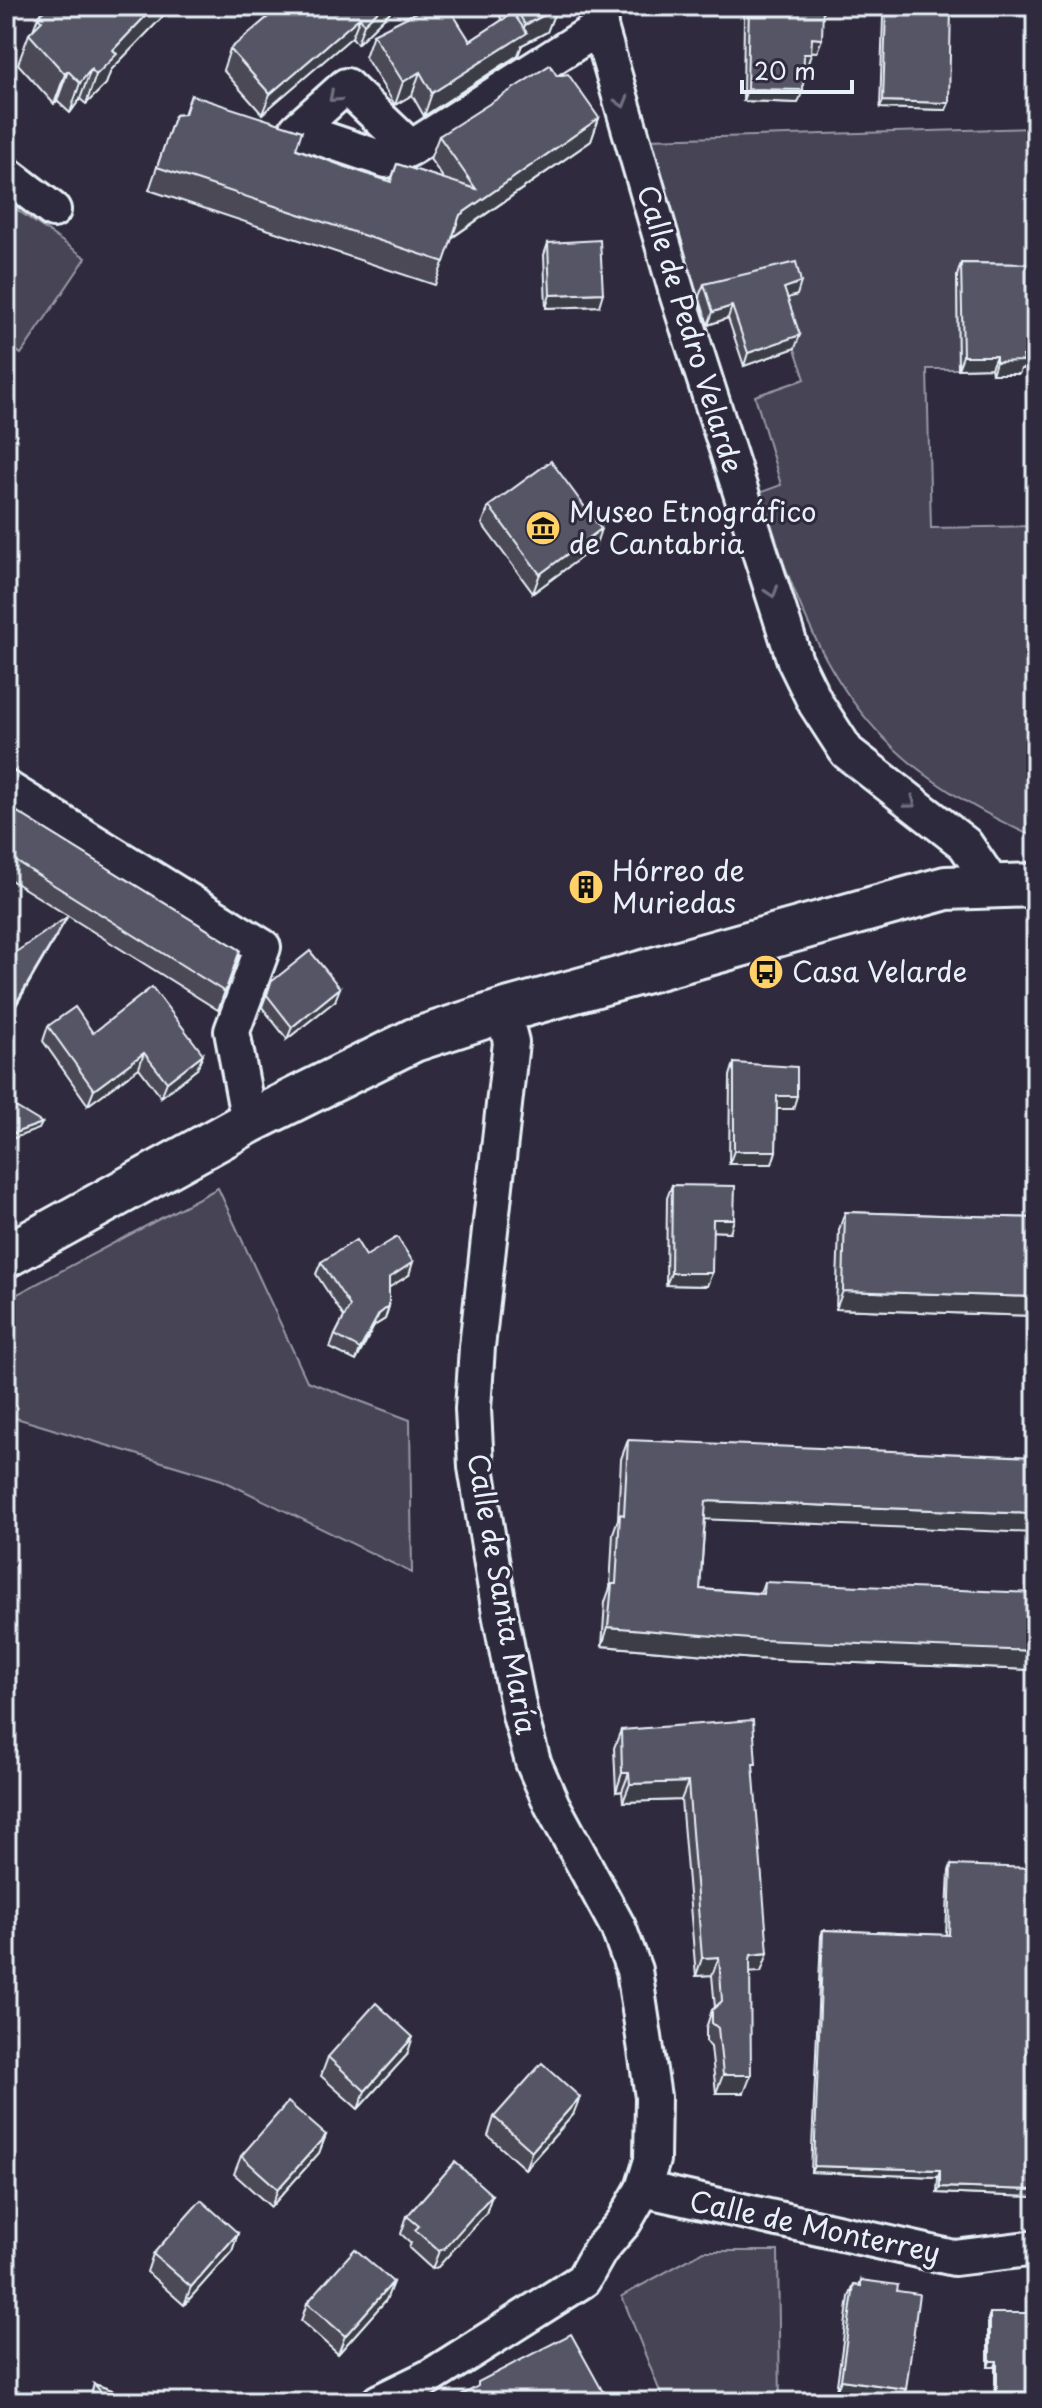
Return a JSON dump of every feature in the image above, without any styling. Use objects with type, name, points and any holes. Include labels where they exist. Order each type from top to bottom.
[{"type":"street","points":[[411,148],[600,17]]},
{"type":"street","name":"Calle de Pedro Velarde","points":[[600,17],[677,293],[795,661],[816,704],[847,752],[965,844],[992,884]]},
{"type":"street","points":[[6,174],[53,210]]},
{"type":"street","points":[[6,788],[263,947],[232,1031],[249,1122]]},
{"type":"street","points":[[6,1256],[249,1122],[414,1040],[503,1011],[946,888],[992,884],[1036,885]]},
{"type":"street","name":"Calle de Santa María","points":[[379,2402],[430,2377],[583,2280],[643,2189],[652,2160],[655,2122],[647,2045],[634,1970],[618,1927],[552,1805],[533,1762],[505,1642],[476,1467],[473,1409],[477,1347],[511,1042],[503,1011]]},
{"type":"street","name":"Calle de Monterrey","points":[[643,2189],[954,2258],[1036,2248]]},
{"type":"shaded area","points":[[1036,128],[1036,274],[957,276],[958,369],[927,369],[931,528],[1036,526],[1036,838],[975,807],[926,775],[886,740],[853,702],[826,659],[802,610],[759,493],[781,485],[755,396],[805,379],[772,281],[695,297],[649,139]]},
{"type":"shaded area","points":[[6,202],[86,258],[21,354],[6,343]]},
{"type":"shaded area","points":[[218,1188],[307,1381],[410,1420],[412,1573],[222,1480],[6,1415],[6,1300]]},
{"type":"shaded area","points":[[704,2251],[778,2251],[780,2402],[664,2402],[622,2296]]},
{"type":"building","points":[[48,6],[155,6],[113,50],[117,54],[96,75],[91,69],[80,83],[68,71],[65,74],[29,34],[42,21],[38,17]]},
{"type":"building","points":[[281,6],[383,6],[364,24],[360,17],[270,94],[230,49]]},
{"type":"building","points":[[429,6],[448,6],[470,41],[513,13],[527,33],[432,93],[420,72],[403,82],[373,34]]},
{"type":"building","points":[[515,6],[554,6],[556,9],[525,25]]},
{"type":"building","points":[[749,6],[823,6],[822,39],[812,38],[811,54],[804,54],[803,90],[747,89]]},
{"type":"building","points":[[913,6],[951,6],[949,103],[883,101],[886,10],[918,11]]},
{"type":"building","points":[[550,65],[557,76],[568,74],[599,118],[460,215],[444,262],[157,167],[175,115],[185,114],[191,95],[302,131],[296,149],[391,182],[397,164],[476,189],[439,136]]},
{"type":"building","points":[[600,240],[603,293],[550,295],[548,243]]},
{"type":"building","points":[[796,262],[801,282],[784,288],[800,335],[748,353],[732,306],[713,312],[704,284]]},
{"type":"building","points":[[961,263],[1036,264],[1036,355],[1023,356],[1024,361],[996,362],[996,356],[963,356]]},
{"type":"building","name":"Museo Etnográfico de Cantabria","points":[[551,461],[601,529],[540,574],[489,506]]},
{"type":"building","points":[[6,805],[240,950],[225,992],[6,855]]},
{"type":"building","points":[[67,917],[6,1020],[6,959]]},
{"type":"building","points":[[310,951],[340,988],[292,1027],[267,995],[271,982]]},
{"type":"building","points":[[152,987],[203,1054],[167,1082],[144,1053],[94,1090],[48,1026],[75,1007],[93,1033]]},
{"type":"building","points":[[734,1063],[797,1067],[797,1096],[777,1096],[776,1151],[734,1151]]},
{"type":"building","points":[[6,1101],[42,1123],[6,1136]]},
{"type":"building","points":[[672,1185],[735,1186],[734,1219],[713,1219],[712,1273],[671,1273]]},
{"type":"building","points":[[845,1212],[1036,1218],[1036,1297],[843,1291]]},
{"type":"building","points":[[397,1237],[413,1262],[389,1278],[389,1306],[379,1314],[360,1349],[335,1335],[350,1306],[321,1262],[356,1240],[366,1256]]},
{"type":"building","points":[[628,1440],[1036,1457],[1036,1514],[706,1501],[700,1589],[763,1594],[764,1582],[1036,1593],[1036,1651],[762,1640],[608,1627],[612,1584],[616,1584],[620,1514],[624,1515]]},
{"type":"building","points":[[753,1720],[756,1764],[753,1764],[768,1953],[751,1955],[750,1960],[751,2075],[723,2075],[718,2028],[712,2023],[712,2010],[722,2001],[719,1957],[702,1958],[688,1782],[630,1784],[629,1773],[622,1773],[621,1730]]},
{"type":"building","points":[[951,1865],[1036,1868],[1036,2190],[940,2187],[940,2170],[814,2166],[823,1930],[949,1935]]},
{"type":"building","points":[[376,2003],[413,2037],[365,2091],[328,2057]]},
{"type":"building","points":[[542,2063],[580,2097],[532,2151],[494,2117]]},
{"type":"building","points":[[288,2102],[326,2135],[278,2189],[241,2156]]},
{"type":"building","points":[[455,2162],[492,2195],[439,2251],[415,2230],[419,2226],[407,2216]]},
{"type":"building","points":[[201,2200],[238,2233],[191,2287],[153,2254]]},
{"type":"building","points":[[355,2249],[393,2282],[345,2336],[307,2303]]},
{"type":"building","points":[[861,2280],[898,2285],[897,2291],[919,2294],[906,2389],[841,2380],[854,2285],[861,2286]]},
{"type":"building","points":[[990,2313],[1036,2313],[1036,2385],[1029,2384],[1029,2392],[997,2392],[997,2361],[990,2361]]},
{"type":"building","points":[[571,2334],[603,2392],[585,2402],[450,2402],[478,2386],[478,2382]]},
{"type":"building","points":[[94,2384],[148,2402],[110,2402]]},
{"type":"place","name":"Museo Etnográfico de Cantabria","points":[[543,528]]},
{"type":"place","name":"Hórreo de Muriedas","points":[[586,887]]},
{"type":"place","name":"Casa Velarde","points":[[766,972]]}]
